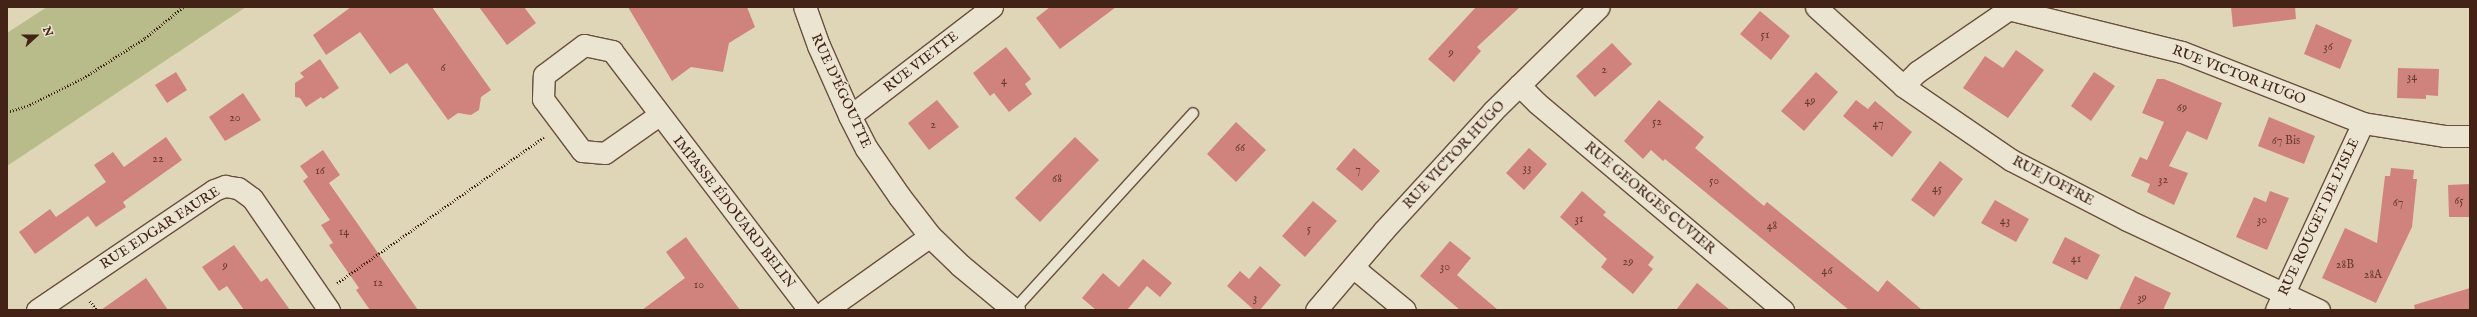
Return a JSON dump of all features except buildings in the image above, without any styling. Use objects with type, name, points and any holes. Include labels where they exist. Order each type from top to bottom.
[{"type":"main road","name":"RUE D'ÉGOUTTE","points":[[805,7],[819,46],[850,116],[867,149],[930,236],[961,266],[1014,310]]},
{"type":"street","name":"RUE VIETTE","points":[[850,116],[992,7]]},
{"type":"street","name":"RUE VICTOR HUGO","points":[[1316,310],[1389,224],[1519,85],[1599,7]]},
{"type":"street","name":"RUE JOFFRE","points":[[1816,7],[1903,86],[2011,160],[2280,301],[2319,310]]},
{"type":"street","name":"RUE VICTOR HUGO","points":[[2010,8],[2182,52],[2363,123],[2444,136],[2470,136]]},
{"type":"street","points":[[1903,86],[1917,72],[2010,8]]},
{"type":"street","name":"IMPASSE ÉDOUARD BELIN","points":[[659,115],[604,153],[582,151],[543,100],[544,75],[584,45],[612,51],[659,115],[809,310]]},
{"type":"street","name":"RUE GEORGES CUVIER","points":[[1519,85],[1537,103],[1783,310]]},
{"type":"street","name":"RUE ROUGET DE L'ISLE","points":[[2280,301],[2363,123]]},
{"type":"street","name":"RUE EDGAR FAURE","points":[[37,310],[214,190],[225,186],[238,188],[252,198],[324,303]]},
{"type":"street","points":[[826,310],[930,236]]},
{"type":"street","points":[[1355,265],[1360,274],[1405,310]]},
{"type":"lane","points":[[1014,310],[1193,113]]},
{"type":"path","points":[[7,112],[27,106],[83,78],[145,38],[183,7]]},
{"type":"path","points":[[324,303],[562,124]]},
{"type":"green space","points":[[47,7],[246,7],[7,166],[7,33]]}]
